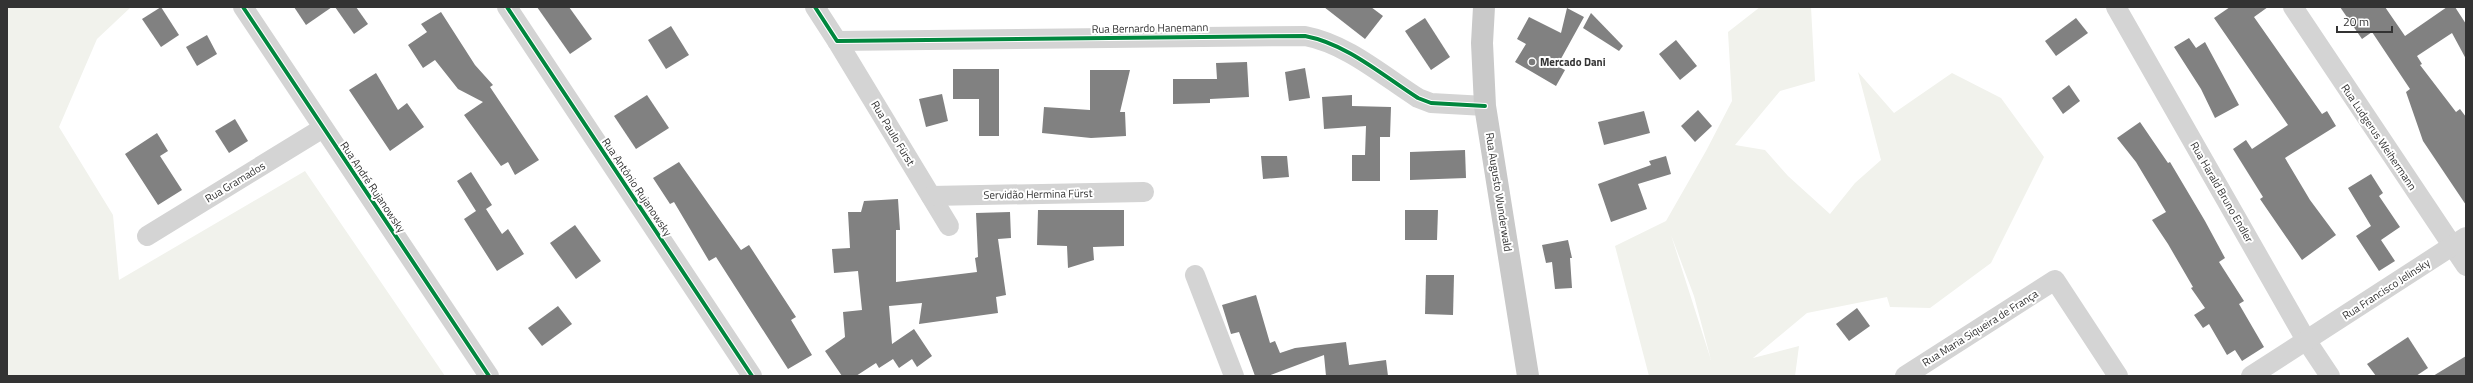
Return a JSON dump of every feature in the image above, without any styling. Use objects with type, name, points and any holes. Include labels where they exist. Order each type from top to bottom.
[{"type":"main road","name":"Rua Augusto Wunderwald","points":[[1484,7],[1482,43],[1486,106],[1528,376]]},
{"type":"street","name":"Rua André Rujanowsky","points":[[243,7],[489,376]]},
{"type":"street","name":"Rua Antônio Rujanowsky","points":[[507,7],[746,374]]},
{"type":"street","points":[[815,7],[837,41]]},
{"type":"street","name":"Rua Harald Bruno Endler","points":[[2116,7],[2306,340],[2330,376]]},
{"type":"street","name":"Rua Ludgerus Weihermann","points":[[2292,7],[2459,241],[2466,266]]},
{"type":"street","name":"Rua Bernardo Hanemann","points":[[837,41],[1305,36],[1324,40],[1342,48],[1418,98],[1431,103],[1486,106]]},
{"type":"street","name":"Rua Paulo Fürst","points":[[837,41],[949,226]]},
{"type":"street","name":"Rua Gramados","points":[[147,236],[323,128]]},
{"type":"street","name":"Servidão Hermina Fürst","points":[[931,196],[1144,192]]},
{"type":"street","name":"Rua Francisco Jelinsky","points":[[2251,376],[2459,241]]},
{"type":"street","points":[[1195,275],[1234,376]]},
{"type":"street","name":"Rua Maria Siqueira de França","points":[[1905,376],[2056,280],[2118,376]]},
{"type":"shaded area","points":[[7,7],[131,7],[97,39],[59,127],[113,215],[119,280],[305,171],[445,376],[7,376]]},
{"type":"shaded area","points":[[1760,7],[1811,7],[1815,81],[1780,91],[1735,145],[1765,150],[1788,176],[1830,214],[1855,183],[1881,160],[1858,72],[1894,113],[1952,73],[2001,98],[2044,157],[1991,263],[1930,308],[1890,307],[1887,297],[1807,313],[1753,358],[1799,346],[1795,376],[1649,376],[1615,246],[1666,221],[1706,151],[1732,101],[1728,32]],"holes":[[[1671,235],[1694,296],[1711,360]]]},
{"type":"building","points":[[161,7],[179,35],[161,47],[142,19]]},
{"type":"building","points":[[294,7],[332,7],[306,25]]},
{"type":"building","points":[[335,7],[356,7],[368,24],[354,34]]},
{"type":"building","points":[[537,7],[569,7],[592,39],[570,54]]},
{"type":"building","points":[[1324,7],[1371,7],[1383,16],[1365,39]]},
{"type":"building","points":[[2230,7],[2268,7],[2254,17],[2322,114],[2327,111],[2336,126],[2285,158],[2310,200],[2336,235],[2302,260],[2260,199],[2263,197],[2233,149],[2246,140],[2252,149],[2288,125],[2214,18]]},
{"type":"building","points":[[2340,7],[2385,7],[2405,36],[2447,7],[2455,7],[2466,24],[2466,59],[2452,33],[2417,56],[2422,64],[2420,65],[2456,112],[2460,109],[2466,117],[2466,205],[2423,141],[2406,92],[2410,89],[2372,32],[2362,39]]},
{"type":"building","points":[[1567,8],[1584,17],[1557,66],[1565,70],[1556,86],[1515,62],[1526,44],[1517,39],[1529,17],[1561,33]]},
{"type":"building","points":[[441,12],[475,65],[493,85],[490,87],[539,160],[515,175],[508,162],[501,166],[464,115],[483,102],[458,89],[435,60],[423,68],[408,45],[427,32],[421,24]]},
{"type":"building","points":[[1591,13],[1623,46],[1619,51],[1583,28]]},
{"type":"building","points":[[1425,18],[1450,57],[1431,70],[1405,31]]},
{"type":"building","points":[[2076,18],[2088,33],[2056,56],[2045,41]]},
{"type":"building","points":[[671,26],[689,55],[666,69],[648,40]]},
{"type":"building","points":[[207,35],[217,54],[197,66],[186,47]]},
{"type":"building","points":[[2189,38],[2196,48],[2205,42],[2239,105],[2215,118],[2201,89],[2174,47]]},
{"type":"building","points":[[1676,40],[1697,66],[1680,80],[1659,54]]},
{"type":"building","points":[[1247,62],[1249,97],[1210,99],[1210,103],[1173,104],[1173,79],[1217,79],[1216,63]]},
{"type":"building","points":[[1305,68],[1310,98],[1289,101],[1285,72]]},
{"type":"building","points":[[953,69],[999,69],[999,136],[979,136],[979,99],[953,99]]},
{"type":"building","points":[[1090,70],[1130,70],[1120,112],[1125,112],[1126,136],[1091,138],[1042,133],[1044,107],[1090,110]]},
{"type":"building","points":[[376,73],[398,110],[407,103],[424,127],[390,151],[349,90]]},
{"type":"building","points":[[2069,85],[2080,101],[2063,114],[2052,98]]},
{"type":"building","points":[[942,94],[948,121],[926,127],[919,99]]},
{"type":"building","points":[[647,95],[669,128],[636,149],[614,116]]},
{"type":"building","points":[[1352,95],[1352,106],[1391,107],[1390,137],[1380,137],[1380,181],[1352,181],[1352,155],[1365,155],[1366,126],[1324,129],[1322,97]]},
{"type":"building","points":[[1698,110],[1712,126],[1695,142],[1681,126]]},
{"type":"building","points":[[1644,111],[1650,133],[1604,145],[1598,122]]},
{"type":"building","points":[[235,119],[248,141],[229,153],[215,131]]},
{"type":"building","points":[[2140,122],[2168,163],[2170,162],[2205,221],[2225,258],[2219,262],[2244,301],[2239,304],[2264,347],[2242,361],[2235,350],[2227,355],[2209,324],[2203,328],[2194,315],[2205,308],[2191,288],[2193,287],[2152,220],[2166,212],[2136,162],[2117,138]]},
{"type":"building","points":[[157,133],[168,151],[160,156],[182,190],[158,205],[125,154]]},
{"type":"building","points":[[1465,150],[1466,178],[1410,180],[1410,152]]},
{"type":"building","points":[[1261,156],[1287,156],[1289,177],[1263,179]]},
{"type":"building","points":[[1666,156],[1671,174],[1638,184],[1647,209],[1611,222],[1598,184],[1651,165],[1649,161]]},
{"type":"building","points":[[679,162],[741,250],[749,245],[796,317],[791,320],[812,355],[788,369],[716,257],[709,261],[674,202],[670,204],[653,178]]},
{"type":"building","points":[[471,172],[492,205],[486,209],[502,234],[508,229],[524,254],[497,271],[464,219],[476,211],[457,181]]},
{"type":"building","points":[[2371,174],[2383,193],[2379,196],[2400,227],[2381,240],[2395,261],[2379,271],[2356,236],[2371,226],[2348,188]]},
{"type":"building","points":[[898,199],[900,230],[896,230],[896,282],[977,272],[975,258],[978,257],[976,213],[1010,212],[1011,238],[998,239],[1006,295],[996,297],[998,313],[919,324],[922,303],[889,306],[892,344],[914,329],[932,356],[917,367],[912,359],[899,368],[893,359],[879,368],[876,363],[856,376],[842,376],[825,351],[845,337],[843,312],[862,310],[858,271],[834,273],[832,249],[850,248],[848,212],[861,212],[864,201]]},
{"type":"building","points":[[1038,210],[1124,210],[1124,246],[1093,247],[1094,260],[1068,268],[1067,246],[1037,245]]},
{"type":"building","points":[[1405,210],[1438,210],[1437,240],[1405,240]]},
{"type":"building","points":[[575,225],[601,261],[576,279],[550,243]]},
{"type":"building","points":[[1568,240],[1572,258],[1570,258],[1572,288],[1555,289],[1552,262],[1546,263],[1542,245]]},
{"type":"building","points":[[1426,275],[1454,275],[1453,315],[1425,314]]},
{"type":"building","points":[[1256,295],[1270,343],[1275,341],[1280,353],[1295,348],[1346,342],[1349,365],[1386,360],[1388,376],[1326,376],[1324,355],[1268,376],[1255,376],[1239,332],[1231,334],[1222,305]]},
{"type":"building","points":[[558,306],[572,324],[542,346],[528,328]]},
{"type":"building","points":[[1857,308],[1870,326],[1849,341],[1836,324]]},
{"type":"building","points":[[2408,337],[2428,368],[2416,376],[2376,376],[2367,364]]},
{"type":"building","points":[[2466,356],[2466,376],[2433,376]]},
{"type":"cycle path","points":[[243,7],[489,376]]},
{"type":"cycle path","points":[[507,7],[752,376]]},
{"type":"cycle path","points":[[815,7],[837,41],[1305,36],[1320,40],[1350,53],[1378,70],[1418,98],[1431,103],[1485,106]]},
{"type":"place","name":"Mercado Dani","points":[[1532,62]]}]
